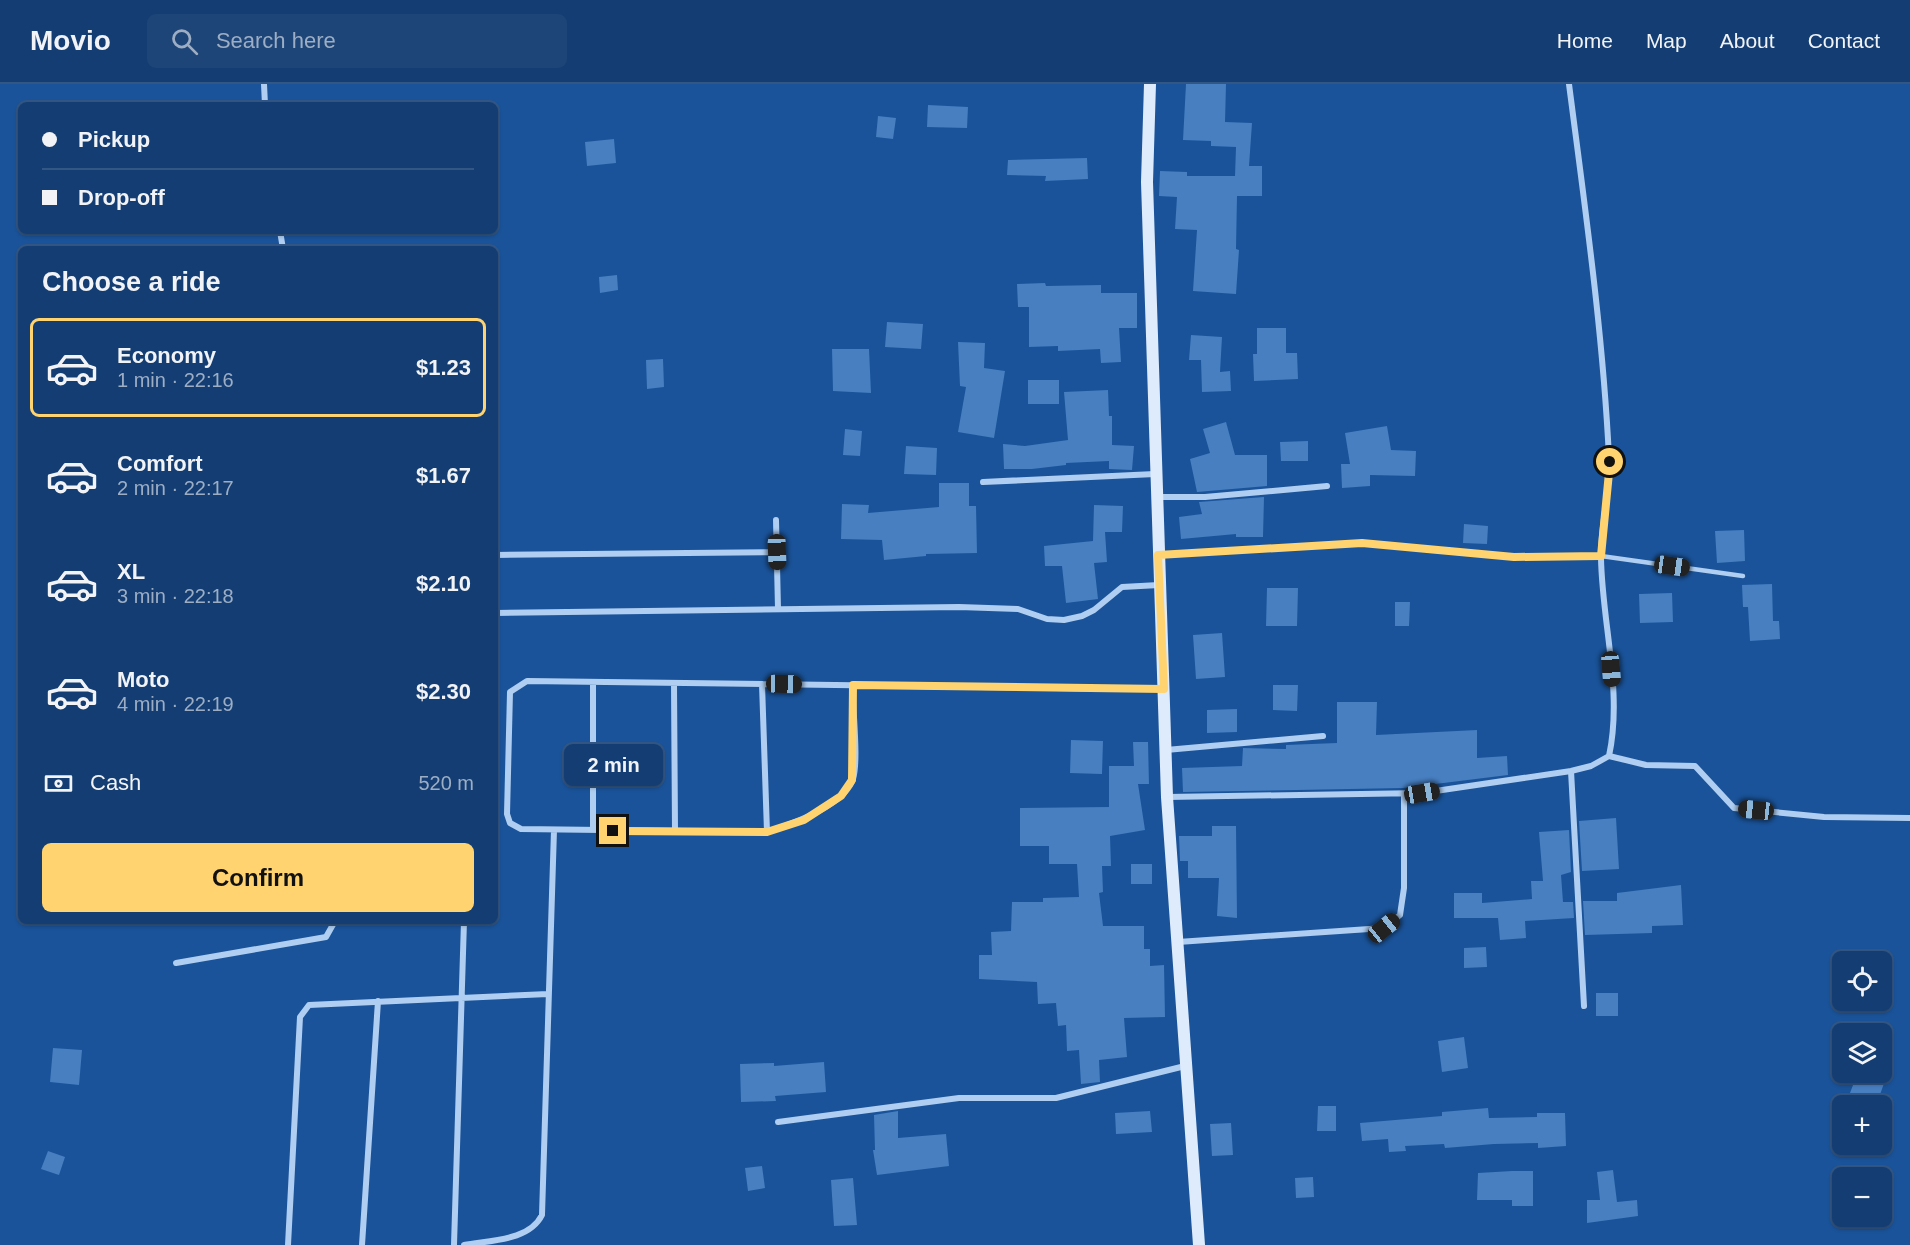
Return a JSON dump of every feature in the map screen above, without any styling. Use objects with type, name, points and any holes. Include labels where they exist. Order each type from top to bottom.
[{"type":"street","points":[[264,84],[265,102]]},
{"type":"street","points":[[1150,84],[1147,182],[1155,497],[1167,797],[1199,1245]]},
{"type":"street","points":[[1569,84],[1598,314],[1610,462],[1601,556],[1613,691],[1613,735],[1609,756]]},
{"type":"street","points":[[983,482],[1155,474]]},
{"type":"street","points":[[1155,497],[1205,497],[1327,486]]},
{"type":"street","points":[[776,520],[778,609]]},
{"type":"street","points":[[1158,555],[1362,543],[1514,557],[1601,556]]},
{"type":"street","points":[[498,555],[777,552]]},
{"type":"street","points":[[498,613],[959,607],[1018,609],[1047,619],[1064,620],[1082,616],[1094,610],[1122,587],[1159,585]]},
{"type":"street","points":[[853,685],[852,780],[841,796],[804,820],[767,832],[520,829],[510,823],[507,814],[510,692],[527,681],[674,684],[762,684],[853,685],[1164,689]]},
{"type":"street","points":[[592,682],[593,830]]},
{"type":"street","points":[[674,684],[675,831]]},
{"type":"street","points":[[762,684],[767,832]]},
{"type":"street","points":[[1166,750],[1323,736]]},
{"type":"street","points":[[1167,797],[1422,793],[1571,771],[1591,766],[1609,756],[1646,765],[1695,766],[1734,808],[1824,817],[1910,818]]},
{"type":"street","points":[[1571,771],[1584,1005]]},
{"type":"street","points":[[1177,942],[1384,928],[1400,915],[1404,888],[1404,794]]},
{"type":"street","points":[[464,1245],[527,1233],[536,1226],[542,1215],[554,830]]},
{"type":"street","points":[[176,963],[326,937],[333,924]]},
{"type":"street","points":[[454,1245],[464,924]]},
{"type":"street","points":[[288,1245],[300,1017],[309,1005],[548,993]]},
{"type":"street","points":[[362,1245],[378,1001]]},
{"type":"street","points":[[778,1122],[959,1098],[1056,1098],[1185,1066]]},
{"type":"lane","points":[[1601,556],[1743,576]]},
{"type":"building","points":[[1186,84],[1226,84],[1225,122],[1252,123],[1249,166],[1262,166],[1262,196],[1237,196],[1236,249],[1239,250],[1236,294],[1193,291],[1197,230],[1175,229],[1177,197],[1159,196],[1160,171],[1187,172],[1187,176],[1235,176],[1236,147],[1211,146],[1211,141],[1183,140]]},
{"type":"building","points":[[928,105],[968,107],[967,128],[927,127]]},
{"type":"building","points":[[878,116],[896,118],[893,139],[876,137]]},
{"type":"building","points":[[614,139],[616,163],[587,166],[585,142]]},
{"type":"building","points":[[1087,158],[1088,179],[1045,181],[1046,176],[1007,175],[1008,160]]},
{"type":"building","points":[[617,275],[618,290],[600,293],[599,277]]},
{"type":"building","points":[[1045,283],[1046,286],[1101,285],[1101,293],[1137,293],[1137,328],[1119,328],[1121,362],[1101,363],[1100,349],[1058,351],[1058,346],[1029,347],[1029,307],[1018,307],[1017,284]]},
{"type":"building","points":[[887,322],[923,324],[921,349],[885,347]]},
{"type":"building","points":[[1257,328],[1286,328],[1286,353],[1297,353],[1298,379],[1254,381],[1253,354],[1257,354]]},
{"type":"building","points":[[1191,335],[1222,337],[1220,372],[1230,371],[1231,391],[1202,392],[1201,360],[1189,360]]},
{"type":"building","points":[[958,342],[985,343],[984,368],[1005,371],[994,438],[958,432],[966,387],[960,386]]},
{"type":"building","points":[[832,349],[869,349],[871,393],[833,391]]},
{"type":"building","points":[[663,359],[664,387],[647,389],[646,360]]},
{"type":"building","points":[[1028,380],[1059,380],[1059,404],[1028,404]]},
{"type":"building","points":[[1108,390],[1109,416],[1112,416],[1112,445],[1134,446],[1132,470],[1109,469],[1109,461],[1066,463],[1066,465],[1032,469],[1004,469],[1003,444],[1025,446],[1068,440],[1064,392]]},
{"type":"building","points":[[1226,422],[1235,455],[1267,455],[1267,486],[1197,492],[1190,459],[1210,453],[1203,429]]},
{"type":"building","points":[[1387,426],[1391,450],[1416,451],[1415,476],[1370,475],[1370,486],[1342,488],[1341,464],[1350,464],[1345,433]]},
{"type":"building","points":[[845,429],[862,431],[860,456],[843,455]]},
{"type":"building","points":[[1308,441],[1308,461],[1281,461],[1280,442]]},
{"type":"building","points":[[906,446],[937,448],[936,475],[904,474]]},
{"type":"building","points":[[939,483],[969,483],[969,506],[976,506],[977,553],[926,554],[926,556],[884,560],[882,540],[841,539],[842,504],[869,505],[868,513],[939,507]]},
{"type":"building","points":[[1264,497],[1263,537],[1236,537],[1236,534],[1181,539],[1179,517],[1202,514],[1199,502]]},
{"type":"building","points":[[1094,505],[1123,506],[1122,532],[1105,532],[1107,562],[1094,563],[1098,599],[1066,603],[1062,566],[1045,566],[1044,546],[1093,541]]},
{"type":"building","points":[[1464,524],[1488,526],[1487,544],[1463,543]]},
{"type":"building","points":[[1744,530],[1745,561],[1717,563],[1715,531]]},
{"type":"building","points":[[1772,584],[1773,621],[1779,621],[1780,639],[1750,641],[1748,607],[1743,607],[1742,585]]},
{"type":"building","points":[[1267,588],[1298,588],[1297,626],[1266,626]]},
{"type":"building","points":[[1672,593],[1673,622],[1640,623],[1639,594]]},
{"type":"building","points":[[1395,602],[1410,602],[1409,626],[1395,626]]},
{"type":"building","points":[[1222,633],[1225,677],[1196,679],[1193,635]]},
{"type":"building","points":[[1273,685],[1298,685],[1297,711],[1273,710]]},
{"type":"building","points":[[1337,702],[1377,702],[1376,735],[1477,730],[1477,758],[1507,756],[1508,775],[1403,788],[1183,792],[1182,768],[1242,766],[1243,748],[1286,749],[1286,745],[1337,743]]},
{"type":"building","points":[[1237,709],[1237,732],[1207,733],[1207,710]]},
{"type":"building","points":[[1071,740],[1103,741],[1102,774],[1070,773]]},
{"type":"building","points":[[1133,742],[1148,742],[1149,784],[1138,784],[1145,830],[1110,836],[1111,866],[1102,866],[1103,892],[1099,893],[1103,926],[1144,926],[1144,949],[1150,949],[1150,966],[1164,965],[1165,1017],[1124,1018],[1127,1057],[1099,1060],[1100,1082],[1081,1084],[1079,1050],[1067,1051],[1066,1025],[1058,1026],[1056,1003],[1038,1004],[1037,982],[979,979],[979,955],[992,955],[991,932],[1011,931],[1012,902],[1043,902],[1043,898],[1079,897],[1077,864],[1049,864],[1049,846],[1020,846],[1020,808],[1109,807],[1109,766],[1134,766]]},
{"type":"building","points":[[1616,818],[1619,869],[1582,871],[1579,821]]},
{"type":"building","points":[[1212,826],[1236,826],[1237,918],[1217,916],[1219,878],[1188,878],[1188,861],[1180,861],[1179,836],[1212,836]]},
{"type":"building","points":[[1569,830],[1571,872],[1561,875],[1563,902],[1573,902],[1574,918],[1525,921],[1526,938],[1500,940],[1498,918],[1454,918],[1454,893],[1482,893],[1482,903],[1532,899],[1531,881],[1543,881],[1539,832]]},
{"type":"building","points":[[1131,864],[1152,864],[1152,884],[1131,884]]},
{"type":"building","points":[[1681,885],[1683,925],[1652,926],[1652,933],[1585,935],[1583,901],[1617,901],[1617,893]]},
{"type":"building","points":[[1486,947],[1487,967],[1464,968],[1464,948]]},
{"type":"building","points":[[1596,993],[1618,993],[1618,1016],[1596,1016]]},
{"type":"building","points":[[1464,1037],[1468,1068],[1442,1072],[1438,1041]]},
{"type":"building","points":[[53,1048],[82,1050],[79,1085],[50,1082]]},
{"type":"building","points":[[824,1062],[826,1092],[775,1096],[776,1101],[741,1102],[740,1064],[774,1063],[774,1066]]},
{"type":"building","points":[[1854,1083],[1884,1083],[1880,1095],[1849,1095]]},
{"type":"building","points":[[1318,1106],[1336,1106],[1336,1131],[1317,1131]]},
{"type":"building","points":[[1488,1108],[1489,1118],[1537,1117],[1537,1113],[1565,1113],[1566,1146],[1538,1148],[1538,1143],[1445,1148],[1444,1144],[1405,1146],[1406,1151],[1389,1152],[1388,1139],[1362,1141],[1360,1123],[1442,1116],[1442,1112]]},
{"type":"building","points":[[898,1111],[898,1138],[946,1134],[949,1166],[877,1175],[873,1150],[875,1150],[874,1115]]},
{"type":"building","points":[[1150,1111],[1152,1132],[1116,1134],[1115,1113]]},
{"type":"building","points":[[1231,1123],[1233,1155],[1212,1156],[1210,1124]]},
{"type":"building","points":[[48,1151],[65,1157],[59,1175],[41,1169]]},
{"type":"building","points":[[762,1166],[765,1188],[748,1191],[745,1168]]},
{"type":"building","points":[[1613,1170],[1617,1202],[1637,1200],[1638,1216],[1587,1223],[1587,1200],[1600,1200],[1597,1172]]},
{"type":"building","points":[[1533,1171],[1533,1206],[1512,1206],[1512,1200],[1477,1200],[1478,1173]]},
{"type":"building","points":[[1313,1177],[1314,1197],[1296,1198],[1295,1178]]},
{"type":"building","points":[[853,1178],[857,1225],[834,1226],[831,1180]]},
{"type":"route","points":[[613,831],[767,832],[804,820],[841,796],[852,780],[854,765],[853,685],[1164,689],[1158,555],[1362,543],[1514,557],[1601,556],[1610,462]]}]
